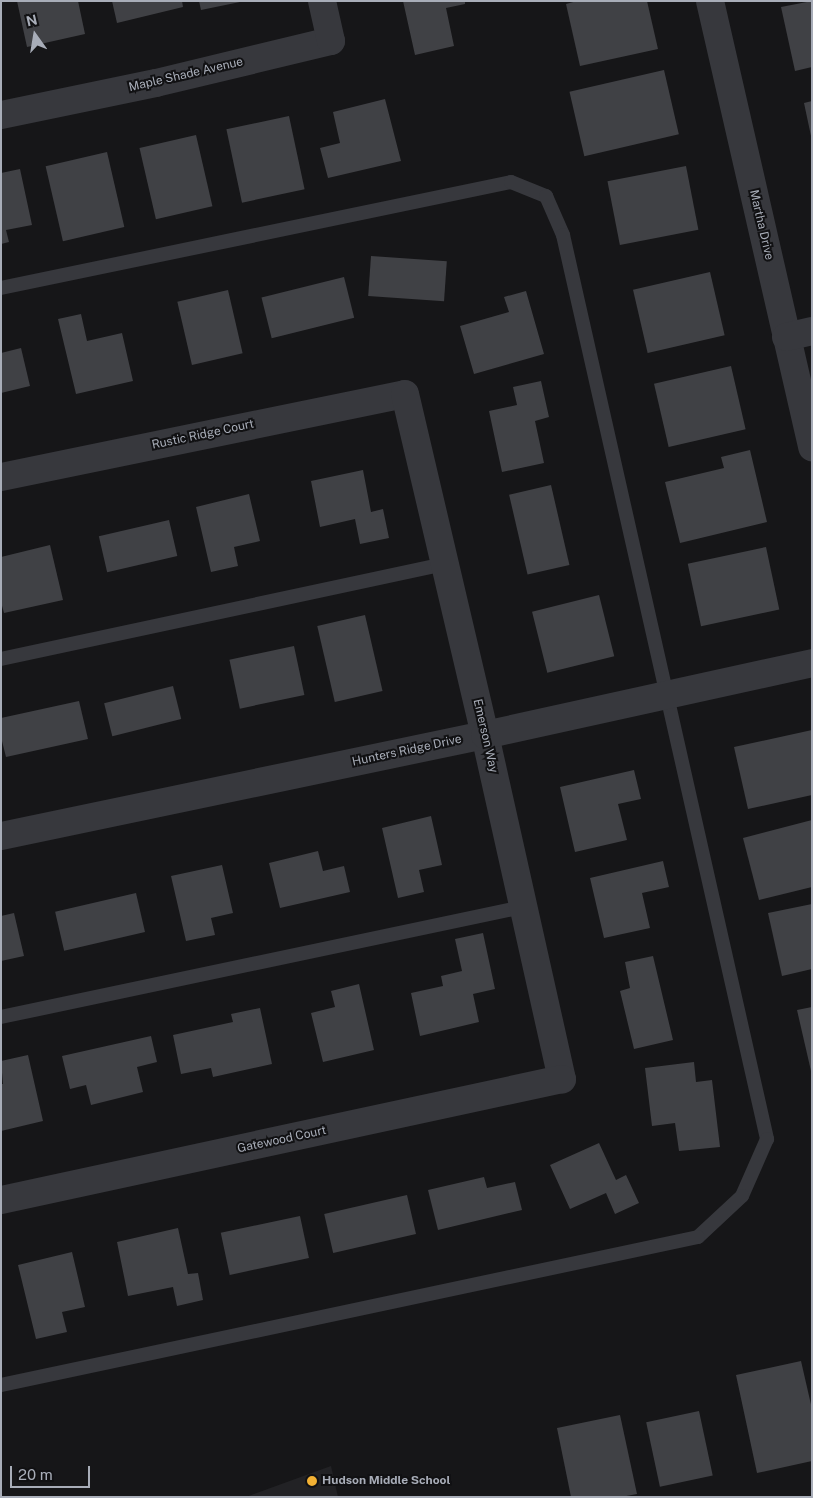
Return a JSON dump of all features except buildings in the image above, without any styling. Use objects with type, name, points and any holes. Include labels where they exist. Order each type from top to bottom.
[{"type":"street","name":"Maple Shade Avenue","points":[[1,115],[156,83],[331,41],[322,1]]},
{"type":"street","name":"Martha Drive","points":[[710,1],[799,334],[812,448]]},
{"type":"street","name":"Rustic Ridge Court","points":[[1,477],[405,394]]},
{"type":"street","name":"Emerson Way","points":[[405,394],[485,735],[562,1079]]},
{"type":"street","name":"Hunters Ridge Drive","points":[[1,836],[485,735],[812,663]]},
{"type":"street","name":"Gatewood Court","points":[[1,1200],[562,1079]]},
{"type":"lane","points":[[1,288],[512,182],[546,196],[563,235],[768,1139],[742,1196],[698,1237],[1,1385]]},
{"type":"lane","points":[[1,658],[445,564]]},
{"type":"lane","points":[[1,1017],[522,907]]},
{"type":"shaded area","name":"Hudson Middle School","points":[[331,1466],[338,1497],[246,1497]]},
{"type":"place","name":"Hudson Middle School","points":[[312,1481]]}]
